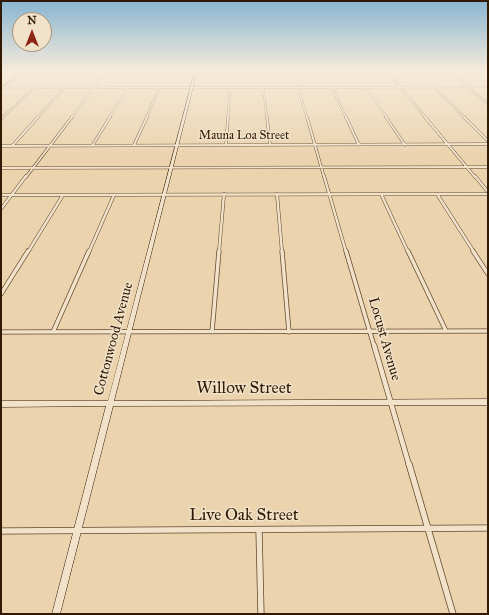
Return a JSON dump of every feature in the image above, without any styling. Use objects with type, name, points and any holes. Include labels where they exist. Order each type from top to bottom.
[{"type":"street","points":[[1,119],[22,100]]},
{"type":"street","points":[[12,146],[54,100]]},
{"type":"street","points":[[1,209],[85,100]]},
{"type":"street","points":[[92,146],[120,100]]},
{"type":"street","points":[[134,145],[155,100]]},
{"type":"street","name":"Cottonwood Avenue","points":[[56,614],[189,100]]},
{"type":"street","points":[[226,145],[229,100]]},
{"type":"street","points":[[265,100],[270,145]]},
{"type":"street","name":"Locust Avenue","points":[[302,100],[371,331],[453,614]]},
{"type":"street","points":[[338,100],[359,145]]},
{"type":"street","points":[[375,100],[405,145]]},
{"type":"street","points":[[411,100],[488,193]]},
{"type":"street","points":[[446,100],[488,143]]},
{"type":"street","name":"Mauna Loa Street","points":[[1,146],[314,144],[405,145],[488,143]]},
{"type":"street","points":[[1,168],[488,167]]},
{"type":"street","points":[[1,195],[488,193]]},
{"type":"street","points":[[212,332],[224,194]]},
{"type":"street","points":[[277,194],[289,332]]},
{"type":"street","points":[[381,194],[446,331]]},
{"type":"street","points":[[437,194],[488,274]]},
{"type":"street","points":[[1,294],[63,195]]},
{"type":"street","points":[[53,332],[114,195]]},
{"type":"street","points":[[1,332],[488,331]]},
{"type":"street","name":"Willow Street","points":[[1,404],[488,402]]},
{"type":"street","name":"Live Oak Street","points":[[1,531],[488,528]]},
{"type":"street","points":[[259,530],[260,614]]}]
